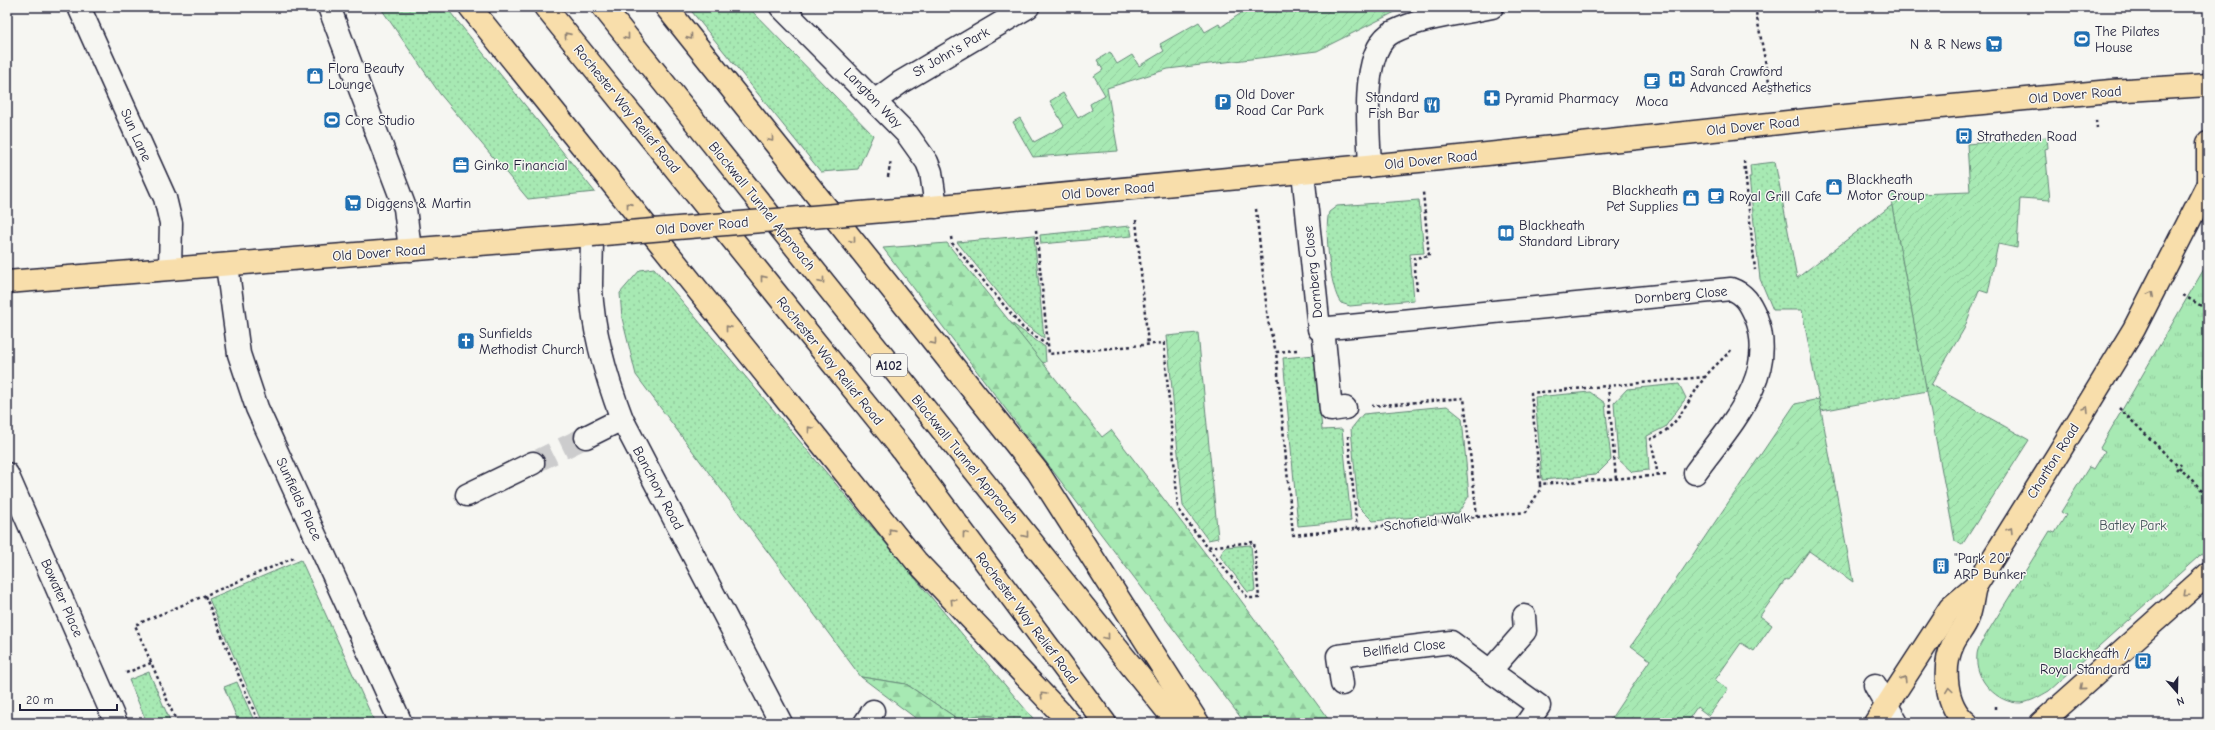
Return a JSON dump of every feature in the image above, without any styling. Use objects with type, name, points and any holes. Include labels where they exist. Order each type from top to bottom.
[{"type":"main road","points":[[470,7],[916,561],[1070,723]]},
{"type":"main road","name":"Rochester Way Relief Road","points":[[545,7],[900,447],[1105,723]]},
{"type":"main road","name":"Blackwall Tunnel Approach","points":[[603,7],[1177,723]]},
{"type":"main road","points":[[666,7],[1038,472],[1198,723]]},
{"type":"main road","name":"Old Dover Road","points":[[7,282],[928,207],[1370,166],[1845,116],[2111,91],[2208,85]]},
{"type":"main road","points":[[2208,143],[2208,184]]},
{"type":"main road","name":"Charlton Road","points":[[1886,717],[1950,608],[1975,587],[2134,329],[2208,184]]},
{"type":"main road","points":[[2041,723],[2208,574]]},
{"type":"main road","points":[[1967,723],[1956,711],[1951,700],[1947,674],[1953,645],[1968,619],[1975,587]]},
{"type":"street","name":"Sun Lane","points":[[79,7],[164,198],[172,223],[170,268]]},
{"type":"street","points":[[329,7],[405,208],[410,250]]},
{"type":"street","name":"Langton Way","points":[[781,7],[876,100],[908,134],[927,162],[932,176],[928,207]]},
{"type":"street","name":"St John's Park","points":[[876,100],[901,82],[1028,7]]},
{"type":"street","points":[[1370,166],[1368,90],[1371,66],[1378,49],[1392,32],[1412,24],[1492,7]]},
{"type":"street","name":"Dornberg Close","points":[[1303,172],[1319,329],[1324,338],[1420,319],[1731,289],[1742,293],[1751,305],[1761,334],[1763,351],[1761,367],[1754,386],[1744,404],[1695,473]]},
{"type":"street","name":"Banchory Road","points":[[592,235],[592,279],[600,348],[606,377],[622,419],[781,723]]},
{"type":"street","name":"Sunfields Place","points":[[227,265],[239,354],[258,408],[401,723]]},
{"type":"street","points":[[1324,338],[1331,410],[1345,408]]},
{"type":"street","points":[[586,437],[622,419]]},
{"type":"street","points":[[467,495],[533,463]]},
{"type":"street","name":"Bowater Place","points":[[7,474],[116,723]]},
{"type":"street","points":[[1490,671],[1526,631],[1524,616]]},
{"type":"street","name":"Bellfield Close","points":[[1342,684],[1338,656],[1451,642],[1539,706],[1527,723]]},
{"type":"street","points":[[1875,685],[1886,717]]},
{"type":"path","points":[[1755,7],[1771,92]]},
{"type":"path","points":[[1742,293],[1755,276],[1744,161]]},
{"type":"path","points":[[1420,319],[1414,258],[1429,256],[1423,192]]},
{"type":"path","points":[[1256,209],[1268,321],[1276,352],[1324,338]]},
{"type":"path","points":[[1136,220],[1148,345]]},
{"type":"path","points":[[1036,230],[1049,354],[1164,343],[1178,507],[1181,514],[1248,598],[1259,598],[1254,542],[1207,546]]},
{"type":"path","points":[[951,237],[952,243],[1023,328],[1048,345]]},
{"type":"path","points":[[2181,295],[2208,310]]},
{"type":"path","name":"Schofield Walk","points":[[1276,352],[1293,535],[1477,517],[1464,398],[1345,408]]},
{"type":"path","points":[[1477,517],[1526,512],[1540,490],[1531,393],[1706,377],[1672,426],[1660,436],[1651,439],[1658,476]]},
{"type":"path","points":[[1608,386],[1616,479]]},
{"type":"path","points":[[2117,406],[2180,466],[2208,496]]},
{"type":"path","points":[[1345,408],[1357,529]]},
{"type":"path","points":[[2176,470],[2180,466]]},
{"type":"path","points":[[1540,484],[1695,473]]},
{"type":"path","points":[[177,723],[135,625],[303,554]]},
{"type":"path","points":[[205,596],[259,723]]},
{"type":"path","points":[[121,676],[151,663]]},
{"type":"path","points":[[1995,703],[1995,709]]},
{"type":"green space","points":[[380,7],[446,7],[595,192],[528,199],[440,94]]},
{"type":"green space","points":[[688,7],[748,7],[873,135],[858,169],[821,172]]},
{"type":"green space","points":[[1250,7],[1405,7],[1317,51],[1168,69],[1107,88],[1118,151],[1033,157],[1013,122],[1020,118],[1034,142],[1064,126],[1050,101],[1063,93],[1078,118],[1092,110],[1090,104],[1105,95],[1094,76],[1103,70],[1097,60],[1110,52],[1117,64],[1132,55],[1139,66],[1164,51],[1160,44],[1199,22],[1205,32],[1219,24],[1221,27]]},
{"type":"green space","points":[[2047,137],[2048,148],[2045,149],[2050,200],[2020,198],[2017,248],[1998,244],[1988,293],[1979,290],[1964,329],[1931,385],[2029,440],[1962,545],[1955,541],[1890,195],[1970,192],[1967,144]]},
{"type":"green space","points":[[1775,162],[1797,278],[1892,205],[1927,391],[1821,411],[1802,310],[1773,310],[1760,279],[1749,177],[1751,177],[1750,165]]},
{"type":"green space","points":[[1419,200],[1424,253],[1410,254],[1414,300],[1350,306],[1341,303],[1334,286],[1329,259],[1327,231],[1329,212],[1337,206]]},
{"type":"green space","points":[[1130,226],[1132,236],[1041,244],[1040,235]]},
{"type":"green space","points":[[1034,235],[1044,338],[1024,324],[957,242]]},
{"type":"green space","points":[[947,243],[1102,437],[1111,430],[1234,591],[1331,723],[1245,723],[883,248]]},
{"type":"green space","name":"Batley Park","points":[[2208,262],[2208,548],[2049,691],[2021,703],[2004,699],[1996,695],[1989,688],[1979,673],[1977,655],[1979,646],[2050,531],[2055,533],[2066,515],[2061,512],[2089,467],[2094,469],[2105,451],[2100,448]]},
{"type":"green space","points":[[654,268],[1037,723],[997,723],[993,716],[981,715],[958,719],[906,684],[861,677],[636,375],[622,318],[620,293],[640,270]]},
{"type":"green space","points":[[1010,322],[1045,347],[1046,362],[1042,363]]},
{"type":"green space","points":[[1198,333],[1218,538],[1208,540],[1183,506],[1167,336]]},
{"type":"green space","points":[[1315,355],[1322,430],[1342,429],[1351,521],[1298,526],[1283,358]]},
{"type":"green space","points":[[1679,384],[1686,398],[1665,427],[1647,436],[1649,470],[1632,472],[1618,459],[1614,403],[1627,389]]},
{"type":"green space","points":[[1590,392],[1605,403],[1611,460],[1596,475],[1542,480],[1535,397]]},
{"type":"green space","points":[[1819,399],[1853,582],[1809,551],[1788,580],[1786,579],[1760,616],[1772,625],[1754,651],[1741,643],[1715,680],[1728,689],[1709,716],[1697,707],[1686,723],[1608,723],[1650,660],[1631,646],[1795,404]]},
{"type":"green space","points":[[1447,406],[1462,418],[1469,496],[1458,513],[1373,521],[1358,506],[1351,429],[1363,414]]},
{"type":"green space","points":[[1251,545],[1255,591],[1248,592],[1220,556],[1225,547]]},
{"type":"green space","points":[[301,560],[375,723],[263,723],[209,599]]},
{"type":"green space","points":[[149,672],[171,723],[147,723],[129,680]]},
{"type":"green space","points":[[861,677],[906,684],[958,719],[981,715],[994,716],[997,723],[922,723]]},
{"type":"green space","points":[[237,682],[255,723],[239,723],[224,687]]},
{"type":"tunnel","points":[[533,463],[586,437]]},
{"type":"place","name":"The Pilates House","points":[[2082,39]]},
{"type":"place","name":"N & R News","points":[[1994,44]]},
{"type":"place","name":"Flora Beauty Lounge","points":[[315,76]]},
{"type":"place","name":"Sarah Crawford Advanced Aesthetics","points":[[1677,79]]},
{"type":"place","name":"Moca","points":[[1652,81]]},
{"type":"place","name":"Pyramid Pharmacy","points":[[1492,98]]},
{"type":"place","name":"Old Dover Road Car Park","points":[[1223,102]]},
{"type":"place","name":"Standard Fish Bar","points":[[1432,105]]},
{"type":"place","name":"Core Studio","points":[[332,120]]},
{"type":"place","name":"Stratheden Road","points":[[1964,136]]},
{"type":"place","name":"Ginko Financial","points":[[461,165]]},
{"type":"place","name":"Blackheath Motor Group","points":[[1834,187]]},
{"type":"place","name":"Royal Grill Cafe","points":[[1716,196]]},
{"type":"place","name":"Blackheath Pet Supplies","points":[[1691,198]]},
{"type":"place","name":"Diggens & Martin","points":[[353,203]]},
{"type":"place","name":"Blackheath Standard Library","points":[[1506,233]]},
{"type":"place","name":"Sunfields Methodist Church","points":[[466,341]]},
{"type":"place","name":"\"Park 20\" ARP Bunker","points":[[1941,566]]},
{"type":"place","name":"Blackheath / Royal Standard","points":[[2143,661]]}]
